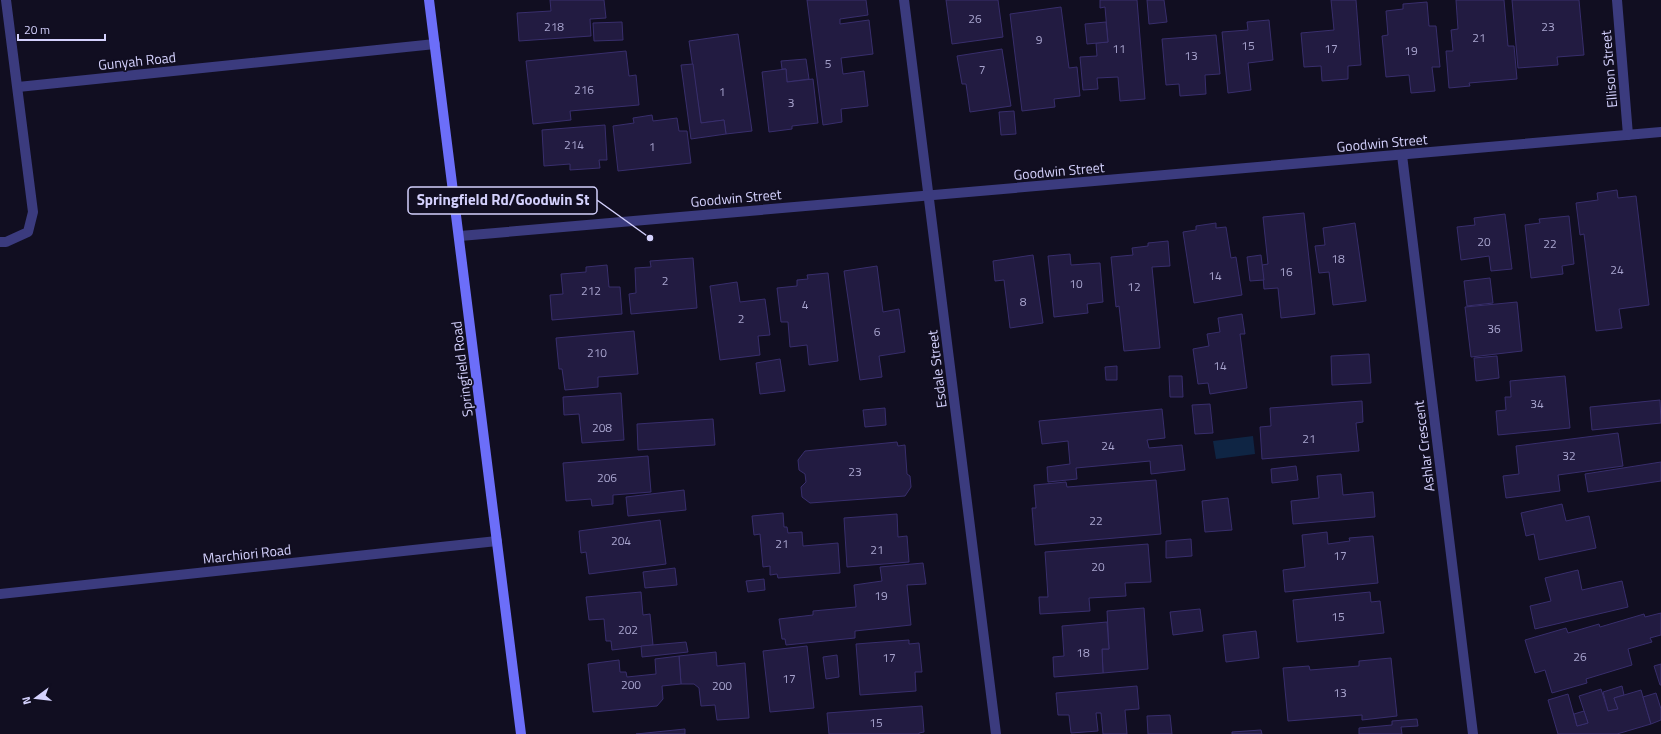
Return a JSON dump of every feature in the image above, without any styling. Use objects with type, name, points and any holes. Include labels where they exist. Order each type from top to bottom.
[{"type":"main road","name":"Springfield Road","points":[[429,0],[460,236],[521,734]]},
{"type":"street","points":[[0,242],[6,242],[28,232],[33,212],[6,0]]},
{"type":"street","name":"Esdale Street","points":[[904,0],[996,734]]},
{"type":"street","name":"Ellison Street","points":[[1617,0],[1628,135]]},
{"type":"street","name":"Gunyah Road","points":[[18,87],[435,44]]},
{"type":"street","name":"Goodwin Street","points":[[460,236],[1661,132]]},
{"type":"street","name":"Ashlar Crescent","points":[[1402,155],[1473,734]]},
{"type":"street","name":"Marchiori Road","points":[[0,594],[497,542]]},
{"type":"water","points":[[1253,436],[1255,454],[1216,459],[1213,441]]},
{"type":"building","points":[[550,0],[604,0],[606,18],[590,19],[591,36],[519,41],[517,13],[551,11]]},
{"type":"building","points":[[807,0],[866,0],[868,15],[840,19],[840,24],[869,20],[873,54],[841,58],[843,74],[864,71],[868,106],[841,109],[842,122],[823,125]]},
{"type":"building","points":[[946,0],[998,0],[1003,37],[952,44]]},
{"type":"building","points":[[1100,0],[1137,0],[1145,99],[1120,101],[1118,77],[1097,78],[1098,89],[1083,90],[1080,57],[1097,56],[1096,43],[1108,42],[1105,7],[1100,8]]},
{"type":"building","points":[[1147,0],[1164,0],[1167,22],[1149,24]]},
{"type":"building","points":[[1331,0],[1356,0],[1361,65],[1348,66],[1348,79],[1322,81],[1321,66],[1304,67],[1301,33],[1334,30]]},
{"type":"building","points":[[1456,0],[1504,0],[1508,46],[1514,46],[1517,79],[1469,83],[1470,86],[1449,88],[1446,51],[1453,51],[1451,30],[1458,29]]},
{"type":"building","points":[[1512,0],[1579,0],[1584,55],[1557,57],[1558,65],[1518,68]]},
{"type":"building","points":[[1427,2],[1429,26],[1436,26],[1440,67],[1432,67],[1435,91],[1411,93],[1409,75],[1386,77],[1382,36],[1388,35],[1386,11],[1403,9],[1403,4]]},
{"type":"building","points":[[1061,7],[1069,68],[1077,67],[1080,96],[1054,99],[1055,107],[1022,111],[1010,14]]},
{"type":"building","points":[[1269,20],[1273,60],[1248,63],[1251,90],[1228,93],[1222,32],[1248,30],[1247,22]]},
{"type":"building","points":[[622,22],[623,40],[594,41],[593,23]]},
{"type":"building","points":[[1106,22],[1108,42],[1087,44],[1085,24]]},
{"type":"building","points":[[738,34],[752,131],[726,134],[724,120],[701,123],[689,41]]},
{"type":"building","points":[[1216,35],[1220,74],[1205,75],[1206,94],[1180,96],[1179,84],[1166,85],[1162,39]]},
{"type":"building","points":[[1002,49],[1011,106],[970,112],[966,84],[962,84],[957,56]]},
{"type":"building","points":[[626,51],[629,76],[636,75],[639,105],[570,111],[571,120],[533,124],[526,61]]},
{"type":"building","points":[[806,59],[809,79],[787,82],[786,69],[782,69],[781,61]]},
{"type":"building","points":[[693,64],[701,123],[724,120],[726,134],[691,139],[681,65]]},
{"type":"building","points":[[786,69],[787,82],[813,79],[818,123],[792,126],[792,129],[769,132],[762,72]]},
{"type":"building","points":[[1014,111],[1016,134],[1001,135],[999,112]]},
{"type":"building","points":[[652,115],[653,121],[677,118],[679,131],[687,131],[691,163],[618,171],[613,126],[634,123],[633,118]]},
{"type":"building","points":[[605,125],[607,160],[599,160],[600,168],[570,170],[570,164],[544,166],[542,130]]},
{"type":"building","points":[[1617,190],[1618,198],[1636,196],[1649,305],[1619,309],[1622,328],[1596,331],[1584,234],[1580,235],[1576,203],[1598,200],[1597,193]]},
{"type":"building","points":[[1304,213],[1315,314],[1281,318],[1278,288],[1264,289],[1262,265],[1268,264],[1263,217]]},
{"type":"building","points":[[1505,214],[1512,269],[1491,271],[1489,256],[1461,260],[1457,227],[1475,225],[1474,218]]},
{"type":"building","points":[[1569,216],[1574,264],[1562,266],[1563,274],[1531,278],[1525,225],[1540,223],[1539,219]]},
{"type":"building","points":[[1216,223],[1216,228],[1226,227],[1231,258],[1236,257],[1242,295],[1194,303],[1183,232],[1196,230],[1196,226]]},
{"type":"building","points":[[1355,223],[1366,301],[1333,305],[1329,272],[1319,273],[1315,246],[1325,245],[1323,228]]},
{"type":"building","points":[[1168,241],[1170,266],[1152,267],[1160,348],[1124,351],[1119,306],[1116,307],[1111,257],[1133,255],[1132,248],[1148,246],[1148,243]]},
{"type":"building","points":[[1070,254],[1071,265],[1100,263],[1103,302],[1087,304],[1088,313],[1054,317],[1048,256]]},
{"type":"building","points":[[1033,255],[1043,323],[1010,328],[1004,280],[995,281],[993,261]]},
{"type":"building","points":[[1261,255],[1264,280],[1250,281],[1247,257]]},
{"type":"building","points":[[693,258],[697,308],[631,314],[629,294],[636,293],[635,268],[651,267],[650,261]]},
{"type":"building","points":[[607,265],[609,287],[620,287],[622,314],[552,320],[550,295],[563,294],[561,274],[586,272],[586,267]]},
{"type":"building","points":[[877,266],[883,312],[899,309],[905,352],[879,356],[882,377],[860,380],[844,271]]},
{"type":"building","points":[[828,273],[838,361],[809,365],[807,345],[790,347],[788,322],[781,322],[777,288],[797,286],[797,280],[808,279],[807,275]]},
{"type":"building","points":[[1490,278],[1493,303],[1467,306],[1464,281]]},
{"type":"building","points":[[737,282],[740,302],[765,299],[770,335],[758,336],[760,355],[720,360],[710,286]]},
{"type":"building","points":[[1517,302],[1522,351],[1471,357],[1465,307]]},
{"type":"building","points":[[1242,314],[1245,334],[1240,334],[1247,388],[1210,394],[1208,383],[1198,384],[1193,349],[1209,346],[1207,334],[1220,332],[1218,318]]},
{"type":"building","points":[[634,331],[638,374],[598,377],[598,387],[565,390],[562,369],[559,369],[556,338]]},
{"type":"building","points":[[1369,354],[1371,383],[1332,385],[1331,356]]},
{"type":"building","points":[[1497,356],[1499,378],[1476,381],[1474,358]]},
{"type":"building","points":[[780,359],[785,391],[760,394],[756,363]]},
{"type":"building","points":[[1117,366],[1117,380],[1106,380],[1105,367]]},
{"type":"building","points":[[1169,376],[1182,376],[1183,397],[1170,397]]},
{"type":"building","points":[[1565,376],[1570,428],[1498,435],[1496,411],[1506,410],[1505,397],[1511,397],[1510,381]]},
{"type":"building","points":[[621,393],[624,440],[582,443],[579,414],[564,415],[563,397]]},
{"type":"building","points":[[1660,400],[1661,423],[1592,430],[1590,407]]},
{"type":"building","points":[[1362,401],[1363,422],[1356,423],[1359,451],[1262,459],[1260,427],[1271,426],[1270,408]]},
{"type":"building","points":[[1210,404],[1213,433],[1195,434],[1192,405]]},
{"type":"building","points":[[885,408],[886,425],[865,427],[863,410]]},
{"type":"building","points":[[1162,409],[1165,438],[1147,440],[1149,448],[1182,445],[1185,470],[1151,474],[1150,461],[1076,468],[1077,479],[1048,482],[1047,467],[1070,464],[1068,441],[1042,444],[1039,421]]},
{"type":"building","points":[[713,419],[715,445],[638,450],[637,424]]},
{"type":"building","points":[[1618,433],[1623,466],[1558,475],[1560,491],[1506,498],[1503,476],[1519,474],[1516,446]]},
{"type":"building","points":[[897,442],[898,446],[905,445],[907,474],[910,476],[911,487],[905,496],[810,503],[802,497],[801,487],[806,482],[805,474],[799,470],[798,460],[805,451]]},
{"type":"building","points":[[648,456],[651,492],[613,495],[613,504],[592,506],[591,499],[566,501],[563,463]]},
{"type":"building","points":[[1661,462],[1661,481],[1588,492],[1585,474]]},
{"type":"building","points":[[1296,466],[1298,480],[1272,483],[1271,469]]},
{"type":"building","points":[[1341,474],[1343,495],[1373,492],[1375,517],[1293,524],[1291,501],[1319,498],[1317,476]]},
{"type":"building","points":[[1156,480],[1161,534],[1035,545],[1032,508],[1036,508],[1034,485],[1066,482],[1067,487]]},
{"type":"building","points":[[684,490],[686,510],[628,516],[626,497]]},
{"type":"building","points":[[1228,498],[1232,530],[1205,532],[1202,501]]},
{"type":"building","points":[[1562,504],[1566,521],[1589,516],[1596,548],[1539,560],[1534,534],[1526,536],[1521,513]]},
{"type":"building","points":[[783,513],[784,527],[787,527],[788,533],[802,532],[803,546],[838,543],[840,573],[778,578],[777,574],[770,575],[770,566],[763,567],[760,534],[754,535],[752,516]]},
{"type":"building","points":[[897,514],[898,537],[907,536],[909,562],[847,567],[844,518]]},
{"type":"building","points":[[660,520],[666,564],[589,574],[586,552],[581,553],[579,531]]},
{"type":"building","points":[[1327,532],[1328,544],[1350,541],[1349,538],[1373,536],[1378,583],[1285,592],[1283,570],[1305,567],[1302,535]]},
{"type":"building","points":[[1191,539],[1192,556],[1166,558],[1166,541]]},
{"type":"building","points":[[1148,544],[1151,582],[1125,583],[1126,596],[1089,598],[1090,611],[1040,614],[1039,597],[1048,597],[1045,552]]},
{"type":"building","points":[[923,563],[926,584],[907,585],[911,625],[855,631],[855,638],[786,645],[785,639],[782,639],[779,619],[813,615],[813,611],[856,607],[854,585],[882,581],[880,567]]},
{"type":"building","points":[[675,568],[677,585],[645,588],[643,572]]},
{"type":"building","points":[[1578,570],[1582,590],[1622,581],[1628,607],[1535,629],[1530,606],[1551,601],[1545,578]]},
{"type":"building","points":[[764,579],[765,590],[748,592],[746,581]]},
{"type":"building","points":[[641,592],[643,615],[650,614],[653,645],[612,650],[611,641],[606,641],[604,619],[589,620],[586,597]]},
{"type":"building","points":[[1370,592],[1371,602],[1380,601],[1384,633],[1297,642],[1293,600]]},
{"type":"building","points":[[1144,608],[1148,669],[1103,673],[1102,649],[1109,649],[1107,611]]},
{"type":"building","points":[[1200,609],[1203,631],[1173,635],[1170,612]]},
{"type":"building","points":[[1661,613],[1661,635],[1650,638],[1652,642],[1628,649],[1632,665],[1586,679],[1587,683],[1552,693],[1545,670],[1535,673],[1525,640],[1566,628],[1568,633],[1599,624],[1600,627],[1644,614],[1645,617]]},
{"type":"building","points":[[1107,622],[1109,649],[1102,649],[1103,673],[1054,677],[1053,657],[1064,656],[1062,626]]},
{"type":"building","points":[[1256,631],[1259,658],[1226,662],[1223,635]]},
{"type":"building","points":[[909,640],[909,644],[919,643],[922,672],[915,672],[916,691],[860,695],[856,644]]},
{"type":"building","points":[[686,642],[688,652],[642,657],[641,646]]},
{"type":"building","points":[[807,646],[814,708],[770,712],[763,651]]},
{"type":"building","points":[[716,652],[717,666],[745,663],[749,718],[717,720],[715,705],[701,706],[699,688],[694,684],[681,684],[679,656]]},
{"type":"building","points":[[837,655],[839,677],[826,679],[823,657]]},
{"type":"building","points":[[679,656],[681,684],[662,686],[663,699],[657,706],[593,712],[588,664],[619,660],[620,672],[626,672],[627,677],[656,674],[655,659]]},
{"type":"building","points":[[1391,658],[1397,716],[1362,720],[1362,715],[1288,721],[1283,668],[1309,666],[1310,670],[1359,666],[1359,661]]},
{"type":"building","points":[[1661,664],[1661,685],[1660,685],[1654,666]]},
{"type":"building","points":[[1137,686],[1139,709],[1125,710],[1127,734],[1103,734],[1101,713],[1096,713],[1098,731],[1071,733],[1069,715],[1058,715],[1056,693]]},
{"type":"building","points":[[1622,686],[1624,695],[1614,698],[1618,709],[1608,711],[1603,692]]},
{"type":"building","points":[[1601,689],[1608,711],[1618,709],[1614,698],[1641,690],[1651,724],[1617,734],[1558,734],[1548,700],[1568,694],[1577,726],[1588,723],[1579,696]]},
{"type":"building","points":[[1656,693],[1661,709],[1661,720],[1651,724],[1643,697]]},
{"type":"building","points":[[922,706],[924,732],[919,734],[829,734],[827,713]]},
{"type":"building","points":[[1584,711],[1588,723],[1577,726],[1574,714]]},
{"type":"building","points":[[1170,715],[1172,734],[1148,734],[1147,716]]},
{"type":"building","points":[[1417,719],[1418,726],[1401,727],[1402,734],[1359,734],[1359,728],[1392,725],[1392,721]]},
{"type":"building","points":[[685,729],[685,734],[636,734]]},
{"type":"building","points":[[1261,730],[1262,734],[1232,734],[1232,732]]},
{"type":"place","name":"Springfield Rd/Goodwin St","points":[[650,238]]}]
